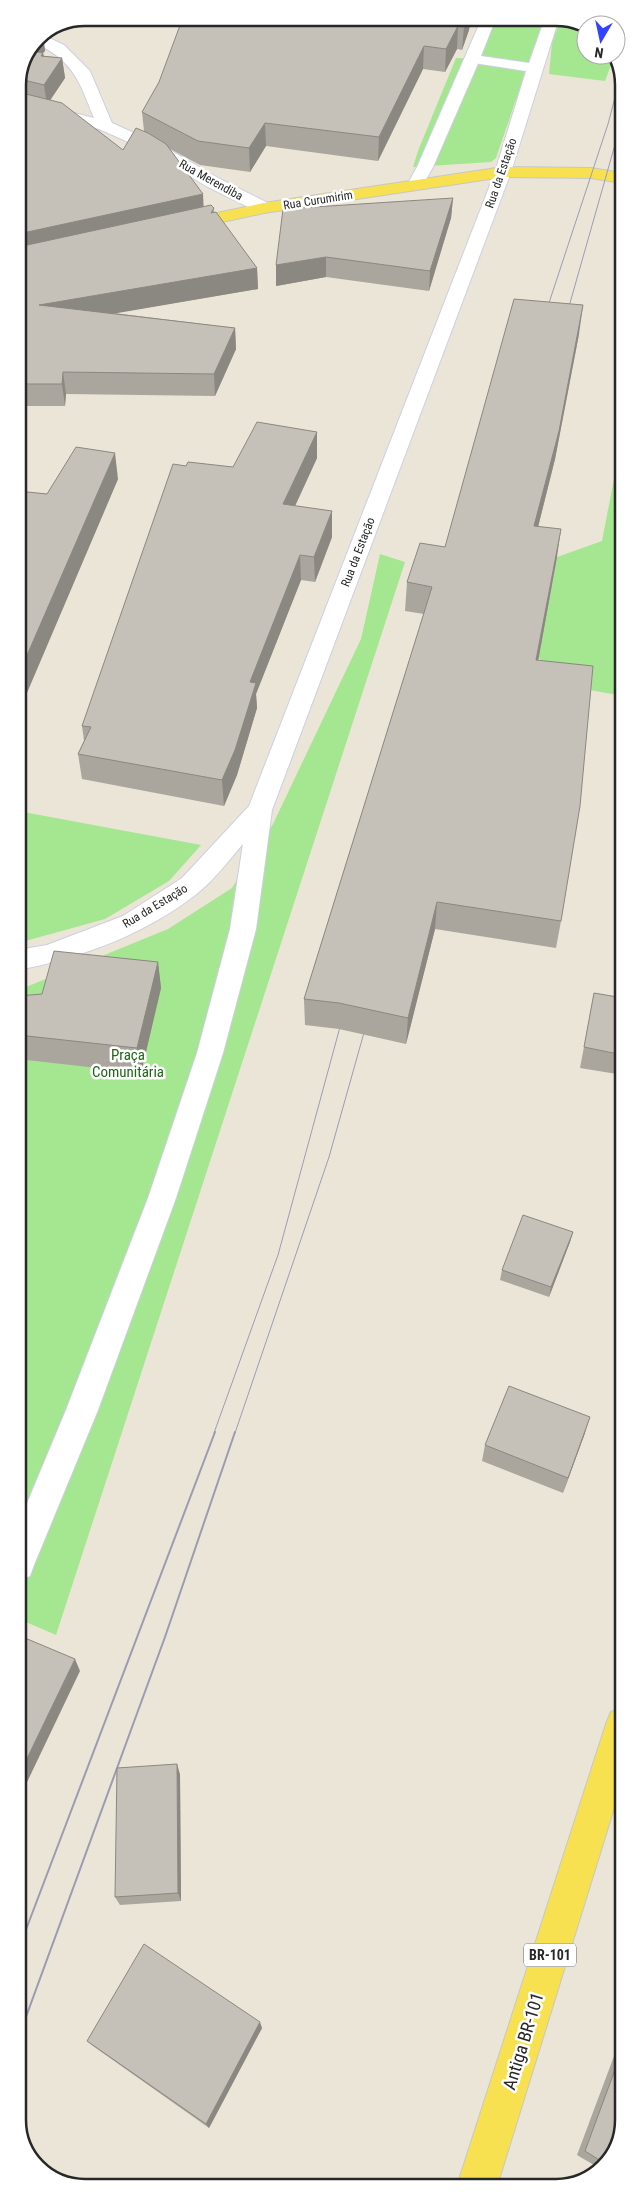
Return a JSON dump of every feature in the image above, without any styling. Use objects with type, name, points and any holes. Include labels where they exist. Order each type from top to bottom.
[{"type":"main road","name":"Rua Curumirim","points":[[169,229],[264,208],[503,172],[592,173],[615,177]]},
{"type":"main road","name":"Antiga BR-101","points":[[479,2179],[615,1749]]},
{"type":"street","points":[[415,185],[425,167],[486,26]]},
{"type":"street","name":"Rua da Estação","points":[[26,958],[50,954],[132,923],[191,885],[260,810],[503,172],[549,26]]},
{"type":"street","points":[[45,42],[59,48],[84,74],[105,126]]},
{"type":"street","points":[[472,59],[535,68]]},
{"type":"street","name":"Rua Merendiba","points":[[35,109],[105,126],[157,149],[212,182],[264,208]]},
{"type":"street","points":[[26,1546],[82,1410],[162,1198],[210,1053],[243,929],[260,810]]},
{"type":"green space","points":[[490,26],[541,26],[496,158],[491,162],[413,167],[456,58],[475,59]]},
{"type":"green space","points":[[558,26],[576,30],[576,65],[611,65],[605,81],[549,74],[552,43]]},
{"type":"green space","points":[[615,473],[615,695],[562,685],[538,657],[557,557],[602,541]]},
{"type":"green space","name":"Praça Comunitária","points":[[380,554],[405,562],[56,1635],[26,1622],[26,987],[168,929],[232,888],[273,824],[361,639]]},
{"type":"green space","points":[[26,812],[201,845],[169,881],[105,919],[26,941]]},
{"type":"building","points":[[180,26],[458,26],[446,49],[424,46],[379,137],[265,123],[249,148],[198,141],[142,112],[159,82]]},
{"type":"building","points":[[36,52],[43,53],[41,56],[62,58],[44,85],[26,81],[27,74]]},
{"type":"building","points":[[26,94],[62,103],[123,150],[136,128],[148,133],[166,144],[203,194],[26,232]]},
{"type":"building","points":[[453,198],[430,271],[326,257],[276,265],[283,209]]},
{"type":"building","points":[[211,205],[214,208],[211,213],[216,212],[257,268],[39,305],[235,328],[214,374],[63,372],[62,384],[26,384],[26,245]]},
{"type":"building","points":[[514,299],[583,305],[559,431],[534,526],[561,529],[536,660],[593,666],[580,806],[561,921],[437,902],[408,1018],[339,1003],[304,999],[432,587],[407,582],[420,543],[445,547]]},
{"type":"building","points":[[257,422],[317,432],[283,504],[332,511],[314,557],[300,555],[250,682],[256,683],[235,750],[222,780],[78,754],[91,727],[82,726],[173,464],[186,466],[188,462],[233,467]]},
{"type":"building","points":[[76,447],[115,453],[26,658],[26,492],[47,494]]},
{"type":"building","name":"Praça Comunitária","points":[[54,951],[158,962],[137,1048],[26,1036],[26,995],[42,994]]},
{"type":"building","points":[[594,993],[615,997],[615,1053],[584,1047]]},
{"type":"building","points":[[523,1215],[573,1232],[551,1287],[502,1270]]},
{"type":"building","points":[[509,1386],[590,1417],[568,1478],[485,1445]]},
{"type":"building","points":[[26,1638],[75,1659],[26,1760]]},
{"type":"building","points":[[177,1764],[178,1893],[115,1897],[117,1768]]},
{"type":"building","points":[[144,1944],[260,2022],[206,2124],[87,2041]]},
{"type":"building","points":[[615,2070],[615,2120],[612,2139],[599,2160],[585,2151]]},
{"type":"tram line","points":[[545,315],[615,98]]},
{"type":"tram line","points":[[566,317],[615,145]]},
{"type":"tram line","points":[[214,1433],[278,1255],[343,1016]]},
{"type":"tram line","points":[[235,1433],[329,1157],[367,1022]]},
{"type":"tram line","points":[[26,1930],[215,1432]]},
{"type":"tram line","points":[[26,2017],[165,1637],[235,1432]]}]
